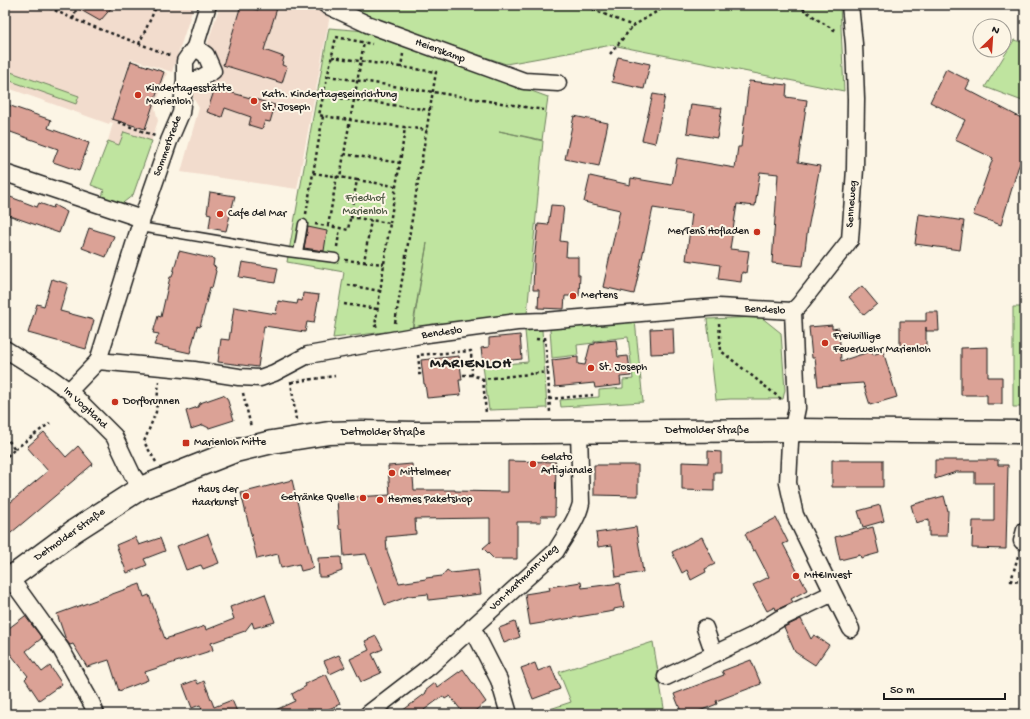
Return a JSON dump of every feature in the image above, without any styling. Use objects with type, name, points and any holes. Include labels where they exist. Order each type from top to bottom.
[{"type":"street","points":[[185,61],[195,46],[208,5]]},
{"type":"street","name":"Heierskamp","points":[[326,5],[367,24],[524,81],[558,83]]},
{"type":"street","name":"Senneweg","points":[[793,311],[850,240],[855,169],[856,99],[853,33],[850,5]]},
{"type":"street","points":[[185,80],[197,80],[213,71],[206,55],[195,46]]},
{"type":"street","name":"Sommerbrede","points":[[69,391],[98,361],[141,223],[169,141],[181,112],[185,80],[185,61]]},
{"type":"street","points":[[5,173],[141,223]]},
{"type":"street","name":"Bendeslo","points":[[98,361],[160,366],[239,377],[260,378],[274,373],[308,355],[420,335],[517,322],[718,307],[793,311]]},
{"type":"street","points":[[793,311],[797,408],[790,442],[788,483],[795,516],[851,629]]},
{"type":"street","name":"Im Vogtland","points":[[5,349],[69,391],[114,436],[132,474],[141,488]]},
{"type":"street","name":"Detmolder Straße","points":[[96,714],[92,704],[61,649],[8,580],[74,531],[141,488],[235,451],[272,442],[329,433],[362,432],[792,430],[1025,432]]},
{"type":"street","name":"Von-Hartmann-Weg","points":[[368,714],[429,667],[556,551],[580,510],[580,432]]},
{"type":"street","points":[[666,677],[752,636],[779,619],[833,594]]},
{"type":"street","points":[[472,627],[499,680],[509,714]]},
{"type":"street","points":[[705,628],[714,654]]},
{"type":"lane","points":[[141,223],[298,253],[335,258]]},
{"type":"lane","points":[[298,253],[303,224]]},
{"type":"path","points":[[44,5],[73,19],[185,61]]},
{"type":"path","points":[[139,44],[157,5]]},
{"type":"path","points":[[582,5],[633,26]]},
{"type":"path","points":[[610,54],[633,26],[661,9],[681,6],[711,5]]},
{"type":"path","points":[[798,5],[836,31],[853,33]]},
{"type":"path","points":[[73,19],[76,10]]},
{"type":"path","points":[[377,45],[336,37],[319,115],[427,130]]},
{"type":"path","points":[[358,180],[348,230],[328,226],[344,154],[365,37]]},
{"type":"path","points":[[400,67],[403,51]]},
{"type":"path","points":[[332,56],[436,72],[395,323],[389,324]]},
{"type":"path","points":[[328,76],[544,110]]},
{"type":"path","points":[[323,96],[430,110]]},
{"type":"path","points":[[306,216],[324,116]]},
{"type":"path","points":[[118,122],[169,141]]},
{"type":"path","points":[[382,325],[375,326],[405,127]]},
{"type":"path","points":[[344,154],[400,163]]},
{"type":"path","points":[[314,173],[395,186]]},
{"type":"path","points":[[350,217],[390,222]]},
{"type":"path","points":[[364,262],[371,220]]},
{"type":"path","points":[[340,228],[335,258],[384,264]]},
{"type":"path","points":[[348,285],[380,291]]},
{"type":"path","points":[[344,304],[378,310]]},
{"type":"path","points":[[718,307],[721,351],[783,400],[797,408]]},
{"type":"path","points":[[545,340],[550,420]]},
{"type":"path","points":[[418,374],[420,374],[418,355],[471,351],[472,375]]},
{"type":"path","points":[[289,365],[296,420]]},
{"type":"path","points":[[156,463],[144,442],[156,412],[160,366]]},
{"type":"path","points":[[463,375],[472,375],[482,379],[548,372]]},
{"type":"path","points":[[292,382],[335,376]]},
{"type":"path","points":[[239,377],[252,430]]},
{"type":"path","points":[[482,379],[486,419]]},
{"type":"path","points":[[549,399],[593,395]]},
{"type":"path","points":[[5,458],[50,423]]},
{"type":"path","points":[[5,436],[15,449]]},
{"type":"path","points":[[1024,535],[1011,581],[1025,582]]},
{"type":"shaded area","points":[[5,5],[194,5],[172,72],[131,59],[120,89],[131,61],[167,73],[155,108],[158,121],[133,195],[101,200],[104,190],[91,185],[108,141],[113,123],[110,122],[109,124],[5,87]]},
{"type":"shaded area","name":"Kath. Kindertageseinrichtung St. Joseph","points":[[220,5],[312,5],[330,15],[297,189],[181,172],[199,108],[191,94]]},
{"type":"green space","points":[[343,5],[840,5],[844,91],[612,45],[506,64],[373,19]]},
{"type":"green space","name":"Friedhof Marienloh","points":[[329,28],[366,31],[548,97],[542,140],[499,131],[543,141],[527,314],[413,328],[427,243],[412,329],[333,338],[344,272],[287,262]]},
{"type":"green space","points":[[1014,40],[1025,43],[1025,102],[985,87],[1003,58],[1012,58],[1012,43]]},
{"type":"green space","points":[[5,70],[79,96],[76,104],[5,79]]},
{"type":"green space","points":[[124,132],[152,141],[133,195],[119,206],[101,200],[104,190],[91,185],[108,141],[119,145]]},
{"type":"green space","points":[[1013,307],[1025,307],[1025,407],[1013,407]]},
{"type":"green space","points":[[761,317],[781,333],[785,390],[783,399],[716,400],[707,319]]},
{"type":"green space","points":[[635,320],[643,402],[561,407],[560,400],[599,397],[599,390],[623,388],[623,380],[633,379],[628,337],[594,341],[594,343],[577,345],[578,355],[552,358],[550,329]]},
{"type":"green space","points":[[542,330],[547,408],[489,410],[483,366],[528,362],[525,331]]},
{"type":"green space","points":[[653,642],[665,714],[535,714],[571,702],[559,672]]},
{"type":"building","points":[[72,5],[114,5],[100,21]]},
{"type":"building","points":[[241,5],[258,10],[260,5],[278,5],[264,50],[284,57],[282,65],[287,67],[282,83],[223,65]]},
{"type":"building","points":[[618,57],[650,64],[644,89],[612,82]]},
{"type":"building","name":"Kindertagesstätte Marienloh","points":[[131,61],[164,72],[145,129],[112,119]]},
{"type":"building","points":[[946,69],[970,81],[966,89],[1025,120],[1025,152],[1018,168],[1001,225],[973,215],[993,158],[955,140],[965,120],[930,102]]},
{"type":"building","points":[[749,81],[787,85],[786,97],[807,100],[798,162],[820,166],[807,234],[803,266],[772,263],[778,174],[760,172],[755,206],[737,204],[730,249],[749,251],[746,273],[742,272],[741,282],[718,279],[720,265],[686,260],[692,214],[653,208],[634,294],[603,287],[620,210],[584,202],[590,176],[630,185],[631,178],[672,185],[677,158],[735,168],[738,147],[741,147]]},
{"type":"building","points":[[215,88],[275,105],[270,122],[265,121],[262,129],[249,125],[251,117],[225,108],[222,117],[207,112]]},
{"type":"building","points":[[653,94],[665,96],[655,143],[642,140]]},
{"type":"building","points":[[5,104],[51,120],[48,128],[89,143],[79,171],[53,162],[58,149],[5,130]]},
{"type":"building","points":[[691,104],[722,108],[717,138],[687,133]]},
{"type":"building","points":[[574,116],[608,123],[599,166],[565,159]]},
{"type":"building","points":[[210,192],[235,196],[226,231],[209,228],[211,214],[207,213]]},
{"type":"building","points":[[5,195],[37,207],[39,203],[53,208],[54,205],[67,212],[59,233],[5,214]]},
{"type":"building","points":[[551,205],[564,206],[560,241],[567,242],[566,257],[578,257],[578,275],[580,275],[579,296],[565,296],[564,309],[538,308],[539,290],[533,290],[538,224],[548,225]]},
{"type":"building","points":[[919,214],[964,221],[960,250],[915,244]]},
{"type":"building","points":[[308,227],[327,231],[324,251],[304,248]]},
{"type":"building","points":[[89,228],[114,236],[106,257],[82,248]]},
{"type":"building","points":[[179,251],[214,259],[213,266],[216,267],[212,288],[210,287],[200,327],[197,326],[190,353],[154,345],[159,334],[153,333],[158,316],[161,317],[170,277],[172,277]]},
{"type":"building","points":[[242,262],[278,268],[275,283],[239,277]]},
{"type":"building","points":[[52,279],[68,284],[60,311],[94,320],[86,349],[28,333],[37,304],[44,306]]},
{"type":"building","points":[[862,286],[877,304],[864,315],[849,297]]},
{"type":"building","points":[[303,293],[319,295],[314,323],[307,322],[305,332],[264,326],[258,367],[218,362],[221,339],[229,340],[234,307],[276,314],[278,301],[297,304],[298,300],[302,301]]},
{"type":"building","points":[[926,312],[938,312],[939,331],[926,331],[926,348],[900,348],[900,321],[926,321]]},
{"type":"building","points":[[832,325],[832,329],[839,328],[841,361],[872,351],[873,355],[883,351],[897,397],[870,405],[863,383],[818,386],[815,358],[812,358],[809,327]]},
{"type":"building","points":[[673,328],[674,353],[651,354],[650,329]]},
{"type":"building","points":[[520,335],[522,359],[483,363],[481,348],[489,347],[489,338]]},
{"type":"building","name":"St. Joseph","points":[[616,340],[618,357],[628,356],[631,376],[620,377],[621,385],[595,388],[594,383],[555,387],[552,360],[578,357],[578,364],[585,365],[590,345],[595,344],[595,342]]},
{"type":"building","points":[[988,347],[988,377],[1002,377],[1002,404],[987,404],[987,395],[961,395],[961,348]]},
{"type":"building","points":[[459,356],[462,380],[459,380],[461,395],[427,398],[421,360]]},
{"type":"building","points":[[223,395],[227,398],[234,420],[209,428],[203,425],[191,429],[186,411],[198,407],[200,403]]},
{"type":"building","points":[[44,432],[66,457],[78,446],[93,464],[5,538],[5,507],[48,471],[27,447]]},
{"type":"building","points":[[708,451],[721,452],[721,472],[714,472],[714,491],[682,490],[682,462],[708,463]]},
{"type":"building","points":[[832,460],[883,460],[883,487],[832,487]]},
{"type":"building","points":[[935,460],[998,460],[998,465],[1008,465],[1006,549],[972,548],[973,521],[994,521],[994,483],[975,483],[975,472],[956,472],[935,479]]},
{"type":"building","points":[[508,461],[556,462],[555,516],[541,516],[541,522],[517,522],[517,559],[494,559],[483,548],[490,542],[490,518],[415,519],[416,534],[386,537],[387,551],[399,583],[442,576],[447,570],[451,573],[478,570],[481,594],[429,600],[428,594],[409,596],[385,605],[366,554],[344,556],[342,530],[339,529],[337,498],[390,495],[388,466],[412,464],[414,490],[508,492]]},
{"type":"building","points":[[594,465],[638,465],[638,496],[594,495]]},
{"type":"building","points":[[292,480],[313,568],[301,571],[299,564],[281,568],[278,554],[257,559],[241,493]]},
{"type":"building","points":[[944,496],[948,511],[947,536],[929,536],[929,519],[916,523],[911,505]]},
{"type":"building","points":[[880,505],[884,521],[863,527],[858,511]]},
{"type":"building","points":[[776,518],[788,542],[783,544],[807,590],[791,599],[793,602],[776,610],[775,607],[767,611],[753,585],[769,577],[755,550],[753,551],[745,534]]},
{"type":"building","points":[[636,527],[643,572],[616,577],[612,545],[598,547],[596,533]]},
{"type":"building","points":[[873,527],[879,553],[861,558],[860,555],[840,560],[835,537]]},
{"type":"building","points":[[208,534],[219,563],[203,569],[201,565],[186,570],[177,546]]},
{"type":"building","points":[[135,537],[139,545],[160,538],[165,551],[144,559],[147,565],[127,573],[116,545]]},
{"type":"building","points":[[702,537],[715,564],[705,569],[706,572],[691,580],[687,570],[682,573],[672,552]]},
{"type":"building","points":[[341,557],[342,571],[326,577],[319,577],[318,558]]},
{"type":"building","points":[[581,582],[582,588],[620,583],[624,607],[614,609],[614,611],[530,625],[525,594],[550,590],[549,587]]},
{"type":"building","points":[[140,584],[144,597],[149,595],[165,639],[205,626],[206,630],[234,619],[230,607],[265,594],[275,622],[254,628],[252,622],[245,631],[211,643],[213,650],[145,672],[148,680],[119,691],[109,660],[87,667],[73,644],[70,645],[66,640],[57,614]]},
{"type":"building","points":[[25,616],[42,638],[26,651],[42,672],[50,666],[62,684],[39,700],[25,679],[28,676],[5,647],[5,631]]},
{"type":"building","points":[[801,619],[811,639],[814,635],[829,645],[815,665],[795,652],[784,627]]},
{"type":"building","points":[[515,622],[520,637],[504,643],[499,628]]},
{"type":"building","points":[[376,636],[383,649],[372,654],[381,673],[361,682],[350,659],[369,650],[365,641]]},
{"type":"building","points":[[339,655],[345,667],[330,674],[324,661]]},
{"type":"building","points":[[751,660],[761,684],[716,701],[717,704],[692,714],[682,714],[674,694],[724,675],[722,671]]},
{"type":"building","points":[[535,663],[538,671],[551,666],[560,689],[533,699],[521,668]]},
{"type":"building","points":[[463,669],[486,702],[471,714],[464,714],[450,696],[445,699],[443,696],[424,710],[426,714],[398,714],[426,693],[425,691],[435,683],[438,687]]},
{"type":"building","points":[[326,674],[340,704],[318,714],[267,714],[295,701],[292,694],[306,686],[305,684]]},
{"type":"building","points":[[196,680],[198,684],[204,681],[214,707],[232,700],[238,714],[198,714],[203,712],[200,705],[192,708],[183,685]]},
{"type":"place","name":"Kindertagesstätte Marienloh","points":[[138,95]]},
{"type":"place","name":"Kath. Kindertageseinrichtung St. Joseph","points":[[254,101]]},
{"type":"place","name":"Cafe del Mar","points":[[220,214]]},
{"type":"place","name":"MerTenS Hofladen","points":[[757,232]]},
{"type":"place","name":"Mertens","points":[[573,296]]},
{"type":"place","name":"Freiwillige Feuerwehr Marienloh","points":[[825,343]]},
{"type":"place","name":"St. Joseph","points":[[591,368]]},
{"type":"place","name":"Dorfbrunnen","points":[[115,402]]},
{"type":"place","name":"Marienloh Mitte","points":[[186,443]]},
{"type":"place","name":"Gelato Artigianale","points":[[533,464]]},
{"type":"place","name":"Mittelmeer","points":[[392,473]]},
{"type":"place","name":"Haus der Haarkunst","points":[[246,496]]},
{"type":"place","name":"Getränke Quelle","points":[[363,498]]},
{"type":"place","name":"Hermes Paketshop","points":[[380,500]]},
{"type":"place","name":"MH€Invest","points":[[796,576]]},
{"type":"district","name":"MARIENLOH","points":[[471,364]]}]
